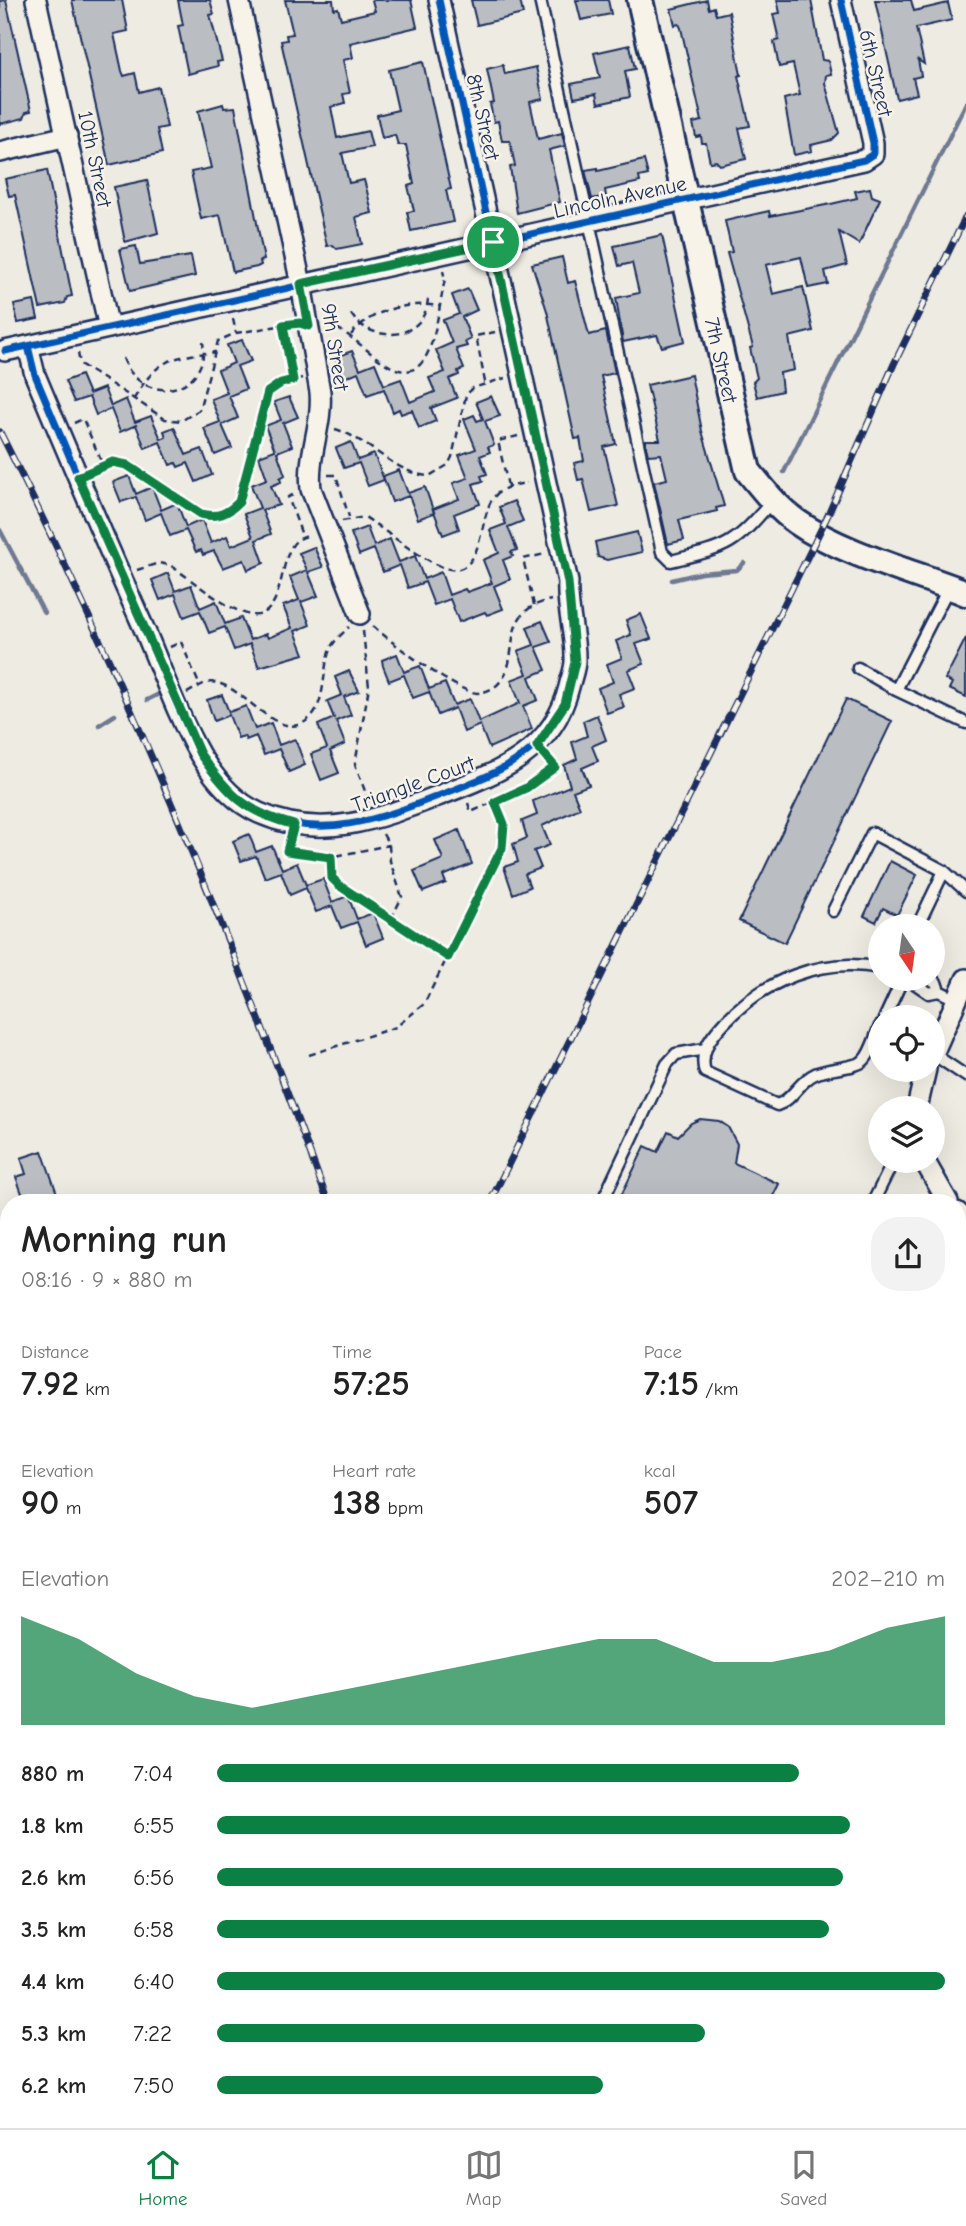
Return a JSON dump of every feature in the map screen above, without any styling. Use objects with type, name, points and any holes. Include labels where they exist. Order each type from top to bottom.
[{"type":"street","name":"10th Street","points":[[36,0],[109,328]]},
{"type":"street","name":"9th Street","points":[[239,0],[301,284],[317,376],[321,404],[310,482]]},
{"type":"street","name":"8th Street","points":[[439,0],[493,242]]},
{"type":"street","name":"7th Street","points":[[640,0],[748,471],[772,500],[797,522],[833,542],[958,589]]},
{"type":"street","name":"6th Street","points":[[841,0],[873,143],[873,154]]},
{"type":"street","points":[[0,152],[67,136]]},
{"type":"street","name":"Lincoln Avenue","points":[[5,351],[685,201],[863,160],[873,154]]},
{"type":"street","name":"Triangle Court","points":[[28,346],[35,375],[174,699],[200,754],[226,790],[257,812],[294,825],[348,826],[375,820],[511,765],[537,746],[565,704],[575,662],[567,597],[568,582],[493,242]]},
{"type":"street","points":[[310,482],[360,614]]},
{"type":"street","points":[[945,1008],[948,996],[966,979]]},
{"type":"street","points":[[931,1173],[943,1194]]},
{"type":"lane","points":[[540,0],[662,552],[671,561],[723,549],[745,533],[772,500]]},
{"type":"lane","points":[[896,690],[958,589]]},
{"type":"lane","points":[[858,668],[896,690],[966,723]]},
{"type":"lane","points":[[833,911],[872,833],[944,872],[966,891]]},
{"type":"lane","points":[[923,914],[944,872]]},
{"type":"lane","points":[[868,968],[829,967],[782,979],[736,1010],[705,1049],[702,1062],[705,1072],[777,1105],[785,1102],[811,1075],[829,1068],[857,1065],[864,1060],[868,1052]]},
{"type":"lane","points":[[926,991],[948,996]]},
{"type":"lane","points":[[944,991],[948,996]]},
{"type":"lane","points":[[606,1194],[667,1064],[676,1054],[705,1049]]},
{"type":"lane","points":[[945,1062],[966,1076]]},
{"type":"lane","points":[[877,1194],[888,1173]]},
{"type":"path","points":[[75,336],[80,364],[165,419],[181,421],[192,417],[203,401],[218,341],[225,337],[300,323],[309,326],[337,326],[388,367],[410,370],[418,366],[427,355],[445,279],[440,254]]},
{"type":"path","points":[[351,314],[358,326],[380,335],[395,335],[416,324],[428,304],[428,297]]},
{"type":"path","points":[[351,335],[358,326],[390,308],[428,304],[439,306]]},
{"type":"path","points":[[283,325],[293,380]]},
{"type":"path","points":[[485,383],[476,336],[512,328]]},
{"type":"path","points":[[123,358],[134,378],[142,385],[166,390],[186,383],[201,364],[205,353],[203,342]]},
{"type":"path","points":[[134,399],[142,385],[166,360],[215,352]]},
{"type":"path","points":[[318,425],[356,436],[411,472],[429,476],[448,465],[452,457],[466,395],[485,383],[522,374]]},
{"type":"path","points":[[78,477],[113,462],[127,465],[201,514],[215,517],[229,512],[239,502],[268,392],[281,383],[317,376]]},
{"type":"path","points":[[58,430],[83,419],[103,465]]},
{"type":"path","points":[[508,486],[498,441],[534,433]]},
{"type":"path","points":[[303,538],[288,497],[310,482],[336,475],[349,517]]},
{"type":"path","points":[[534,605],[523,559],[561,550]]},
{"type":"path","points":[[360,614],[392,643],[462,688],[477,693],[487,691],[503,677],[518,621],[534,605],[567,597]]},
{"type":"path","points":[[174,699],[208,682],[222,685],[283,725],[296,726],[317,710],[331,646],[360,614]]},
{"type":"path","points":[[360,614],[369,687],[355,764],[375,820],[389,845],[390,861],[402,897],[391,919]]},
{"type":"path","points":[[155,654],[181,642],[200,686]]},
{"type":"path","points":[[461,787],[471,811],[526,788],[555,767],[537,746]]},
{"type":"path","points":[[309,1055],[396,1027],[424,1004],[502,848],[504,824],[495,802]]},
{"type":"path","points":[[294,825],[287,851],[331,857],[389,845]]},
{"type":"path","points":[[331,857],[332,878],[340,886],[448,957]]},
{"type":"building","points":[[6,0],[31,111],[26,112],[24,118],[0,124],[0,1]]},
{"type":"building","points":[[72,0],[122,0],[128,31],[114,34],[122,71],[124,76],[135,73],[139,92],[158,87],[167,127],[157,129],[162,153],[109,165]]},
{"type":"building","points":[[178,0],[210,0],[214,14],[210,15],[222,61],[217,62],[218,66],[188,74],[178,26],[183,25]]},
{"type":"building","points":[[285,0],[333,0],[334,9],[338,8],[341,19],[375,11],[372,0],[411,0],[417,27],[350,43],[353,58],[343,60],[350,93],[343,94],[345,103],[331,107],[337,138],[368,131],[372,147],[342,153],[349,183],[364,180],[372,213],[356,217],[362,244],[337,249],[333,245],[327,246],[281,41],[287,40],[286,35],[293,34]]},
{"type":"building","points":[[471,0],[520,0],[523,14],[477,25]]},
{"type":"building","points":[[576,0],[608,0],[611,14],[581,20]]},
{"type":"building","points":[[707,0],[709,9],[714,7],[716,15],[729,12],[741,75],[738,76],[750,126],[739,128],[746,159],[720,165],[716,161],[710,162],[706,143],[702,143],[701,136],[696,137],[693,123],[702,121],[681,28],[679,24],[675,25],[671,9]]},
{"type":"building","points":[[777,0],[811,0],[822,60],[828,61],[831,74],[826,75],[825,83],[839,133],[832,140],[811,145],[812,151],[794,155],[784,99],[800,95],[793,64],[779,67],[774,42],[779,40],[773,14],[780,13]]},
{"type":"building","points":[[875,0],[911,0],[914,11],[948,3],[952,20],[916,28],[924,64],[918,60],[921,76],[913,78],[917,94],[897,99]]},
{"type":"building","points":[[630,45],[635,69],[625,71],[630,97],[598,104],[596,94],[574,98],[571,84],[600,78],[594,53]]},
{"type":"building","points":[[423,62],[451,189],[446,190],[453,222],[411,231],[407,212],[414,211],[408,186],[414,184],[406,145],[398,145],[395,135],[382,138],[377,115],[398,110],[389,70]]},
{"type":"building","points":[[503,65],[505,74],[536,67],[543,99],[530,102],[538,139],[562,133],[565,146],[549,150],[560,202],[517,213],[510,167],[515,166],[510,141],[502,141],[498,121],[494,122],[490,104],[494,103],[487,69]]},
{"type":"building","points":[[223,104],[224,108],[235,107],[264,260],[260,261],[261,265],[257,267],[233,272],[220,215],[201,219],[191,172],[211,168],[198,111]]},
{"type":"building","points":[[644,160],[648,175],[639,177],[640,182],[605,190],[606,196],[592,199],[585,170],[598,168],[598,171]]},
{"type":"building","points":[[47,170],[72,296],[67,297],[65,303],[40,308],[15,195],[9,196],[5,179]]},
{"type":"building","points":[[147,180],[158,233],[125,242],[114,187]]},
{"type":"building","points":[[870,188],[872,196],[880,199],[859,244],[839,232],[847,265],[825,271],[828,284],[808,288],[801,257],[766,265],[773,294],[803,287],[813,331],[789,337],[794,370],[780,373],[782,391],[757,397],[753,382],[757,378],[750,348],[753,347],[727,253],[732,252],[725,221],[769,211],[770,216],[831,204],[857,198],[855,191]]},
{"type":"building","points":[[662,235],[685,341],[662,347],[657,335],[623,342],[616,298],[639,293],[632,263],[619,266],[614,246]]},
{"type":"building","points":[[136,246],[140,264],[191,256],[195,276],[130,291],[120,249]]},
{"type":"building","points":[[562,257],[568,283],[575,281],[589,335],[606,331],[615,373],[601,376],[616,444],[604,447],[618,506],[591,512],[583,479],[578,480],[574,463],[584,461],[580,438],[575,439],[547,311],[532,264]]},
{"type":"building","points":[[468,289],[477,310],[462,317],[471,339],[465,342],[467,346],[456,349],[464,369],[458,371],[459,375],[449,379],[457,398],[431,408],[436,421],[419,428],[412,410],[401,414],[399,409],[393,412],[384,389],[367,395],[358,372],[344,378],[335,357],[352,351],[360,369],[375,363],[384,385],[401,379],[410,402],[435,392],[429,378],[445,372],[436,350],[452,343],[443,320],[459,314],[452,295]]},
{"type":"building","points":[[34,301],[38,319],[18,323],[14,305]]},
{"type":"building","points":[[242,340],[251,361],[237,366],[246,389],[229,396],[238,418],[222,425],[232,448],[215,455],[204,428],[220,422],[211,399],[227,393],[218,370],[234,363],[227,345]]},
{"type":"building","points":[[81,375],[89,394],[104,388],[111,406],[126,399],[135,422],[151,416],[161,439],[166,437],[164,431],[174,427],[186,455],[202,449],[212,475],[196,482],[188,463],[178,467],[176,463],[170,465],[160,442],[145,448],[136,425],[120,432],[111,409],[96,415],[89,397],[74,402],[65,381]]},
{"type":"building","points":[[691,375],[702,431],[724,506],[716,508],[717,511],[679,520],[684,540],[668,544],[654,482],[667,479],[661,454],[648,455],[646,447],[646,440],[660,440],[647,385]]},
{"type":"building","points":[[491,396],[500,416],[485,421],[494,445],[488,447],[490,452],[480,456],[487,474],[481,476],[483,481],[473,484],[480,504],[454,514],[459,529],[443,535],[433,509],[459,499],[453,483],[468,478],[459,455],[476,449],[464,419],[474,415],[477,421],[483,419],[476,402]]},
{"type":"building","points":[[289,397],[298,417],[283,423],[292,446],[277,452],[285,475],[280,478],[281,482],[271,486],[279,505],[262,510],[271,534],[256,540],[264,563],[248,570],[244,560],[223,568],[214,551],[203,555],[201,550],[196,552],[186,530],[170,536],[161,513],[145,520],[136,497],[121,502],[113,482],[129,476],[136,494],[152,487],[161,510],[177,503],[186,527],[202,520],[211,543],[227,536],[231,546],[253,537],[244,514],[260,508],[251,485],[267,479],[259,456],[275,450],[265,426],[281,420],[274,402]]},
{"type":"building","points":[[351,442],[358,460],[374,454],[384,480],[368,486],[359,463],[344,468],[336,448]]},
{"type":"building","points":[[399,470],[409,496],[392,502],[383,476]]},
{"type":"building","points":[[425,487],[434,513],[418,519],[408,493]]},
{"type":"building","points":[[514,501],[523,521],[508,527],[517,550],[511,552],[513,556],[503,560],[510,579],[494,586],[503,609],[487,615],[485,612],[459,622],[450,599],[434,605],[425,582],[408,588],[400,565],[383,572],[374,549],[359,555],[351,533],[367,527],[374,546],[390,539],[399,562],[415,556],[424,579],[441,572],[449,595],[465,589],[467,592],[492,583],[483,560],[499,553],[490,530],[506,524],[499,507]]},
{"type":"building","points":[[637,532],[642,552],[607,560],[598,557],[595,542]]},
{"type":"building","points":[[314,547],[323,567],[308,572],[318,596],[301,602],[310,625],[295,631],[304,654],[259,667],[250,644],[234,650],[225,627],[209,633],[200,611],[184,617],[175,594],[160,600],[152,580],[168,573],[175,591],[191,585],[200,608],[216,601],[225,624],[241,618],[250,640],[266,634],[268,638],[292,628],[283,606],[299,600],[290,577],[307,570],[299,553]]},
{"type":"building","points":[[641,614],[651,639],[636,644],[644,664],[628,670],[635,688],[619,694],[624,707],[607,713],[598,688],[613,682],[607,664],[622,658],[616,641],[631,635],[626,620]]},
{"type":"building","points":[[542,621],[551,642],[536,647],[546,670],[529,677],[538,700],[523,706],[532,729],[489,748],[480,725],[464,732],[455,708],[438,715],[429,692],[413,698],[404,675],[389,681],[383,666],[382,660],[397,654],[404,672],[420,666],[429,689],[445,683],[454,705],[470,699],[479,722],[520,703],[511,680],[527,674],[518,651],[534,645],[527,627]]},
{"type":"building","points":[[966,638],[966,697],[949,689],[952,683],[945,679]]},
{"type":"building","points":[[349,671],[359,691],[344,697],[351,715],[336,721],[345,744],[330,751],[339,773],[321,780],[311,754],[327,748],[318,725],[334,718],[327,701],[342,695],[335,677]]},
{"type":"building","points":[[222,695],[229,712],[246,706],[255,729],[271,723],[279,745],[295,739],[305,765],[289,772],[279,749],[264,755],[256,736],[246,740],[244,736],[238,738],[229,715],[214,721],[207,700]]},
{"type":"building","points":[[846,699],[892,721],[785,943],[739,921]]},
{"type":"building","points":[[597,715],[606,740],[592,746],[598,761],[582,768],[589,785],[573,791],[580,808],[542,826],[550,845],[534,851],[541,868],[525,874],[530,887],[513,894],[504,867],[518,862],[513,844],[527,838],[522,821],[537,815],[533,801],[570,786],[564,765],[577,759],[572,742],[587,736],[583,721]]},
{"type":"building","points":[[459,830],[472,864],[443,876],[446,883],[423,892],[414,871],[443,859],[435,840]]},
{"type":"building","points":[[249,834],[256,852],[272,846],[282,869],[297,863],[306,885],[323,879],[332,902],[348,896],[357,919],[373,913],[383,938],[366,945],[357,922],[341,928],[332,906],[316,912],[306,888],[290,895],[281,872],[265,878],[256,856],[241,861],[233,841]]},
{"type":"building","points":[[890,861],[917,875],[898,914],[883,908],[880,914],[868,914],[868,918],[864,916]]},
{"type":"building","points":[[700,1119],[719,1121],[728,1127],[737,1144],[734,1163],[779,1184],[774,1194],[622,1194],[645,1146],[658,1152],[668,1131],[678,1136],[691,1123]]},
{"type":"building","points":[[42,1151],[57,1194],[22,1194],[16,1177],[26,1174],[21,1158]]},
{"type":"waterway","points":[[784,472],[966,103]]},
{"type":"waterway","points":[[0,530],[44,613]]},
{"type":"waterway","points":[[672,580],[701,573],[737,570],[744,563]]},
{"type":"waterway","points":[[147,700],[157,695]]},
{"type":"waterway","points":[[99,725],[115,715]]},
{"type":"railway","points":[[494,1194],[828,515],[894,364],[966,216]]},
{"type":"railway","points":[[0,432],[91,621],[175,812],[254,1006],[325,1194]]},
{"type":"cycle path","points":[[28,346],[35,375],[185,726],[212,772],[241,803],[259,813],[306,826],[352,823],[397,811],[484,777],[504,768],[537,744],[551,728],[561,709],[574,667],[575,651],[568,582],[439,0]]},
{"type":"cycle path","points":[[5,351],[864,160],[873,154],[873,143],[841,0]]},
{"type":"route","points":[[493,242],[568,582],[567,597],[575,662],[565,704],[553,726],[537,746],[555,767],[526,788],[495,802],[504,824],[502,848],[448,957],[340,886],[332,878],[331,857],[287,851],[294,825],[257,812],[226,790],[200,754],[78,477],[113,462],[127,465],[201,514],[215,517],[229,512],[239,502],[263,402],[268,392],[281,383],[293,380],[283,325],[300,323],[309,326],[301,284],[493,242]]}]
